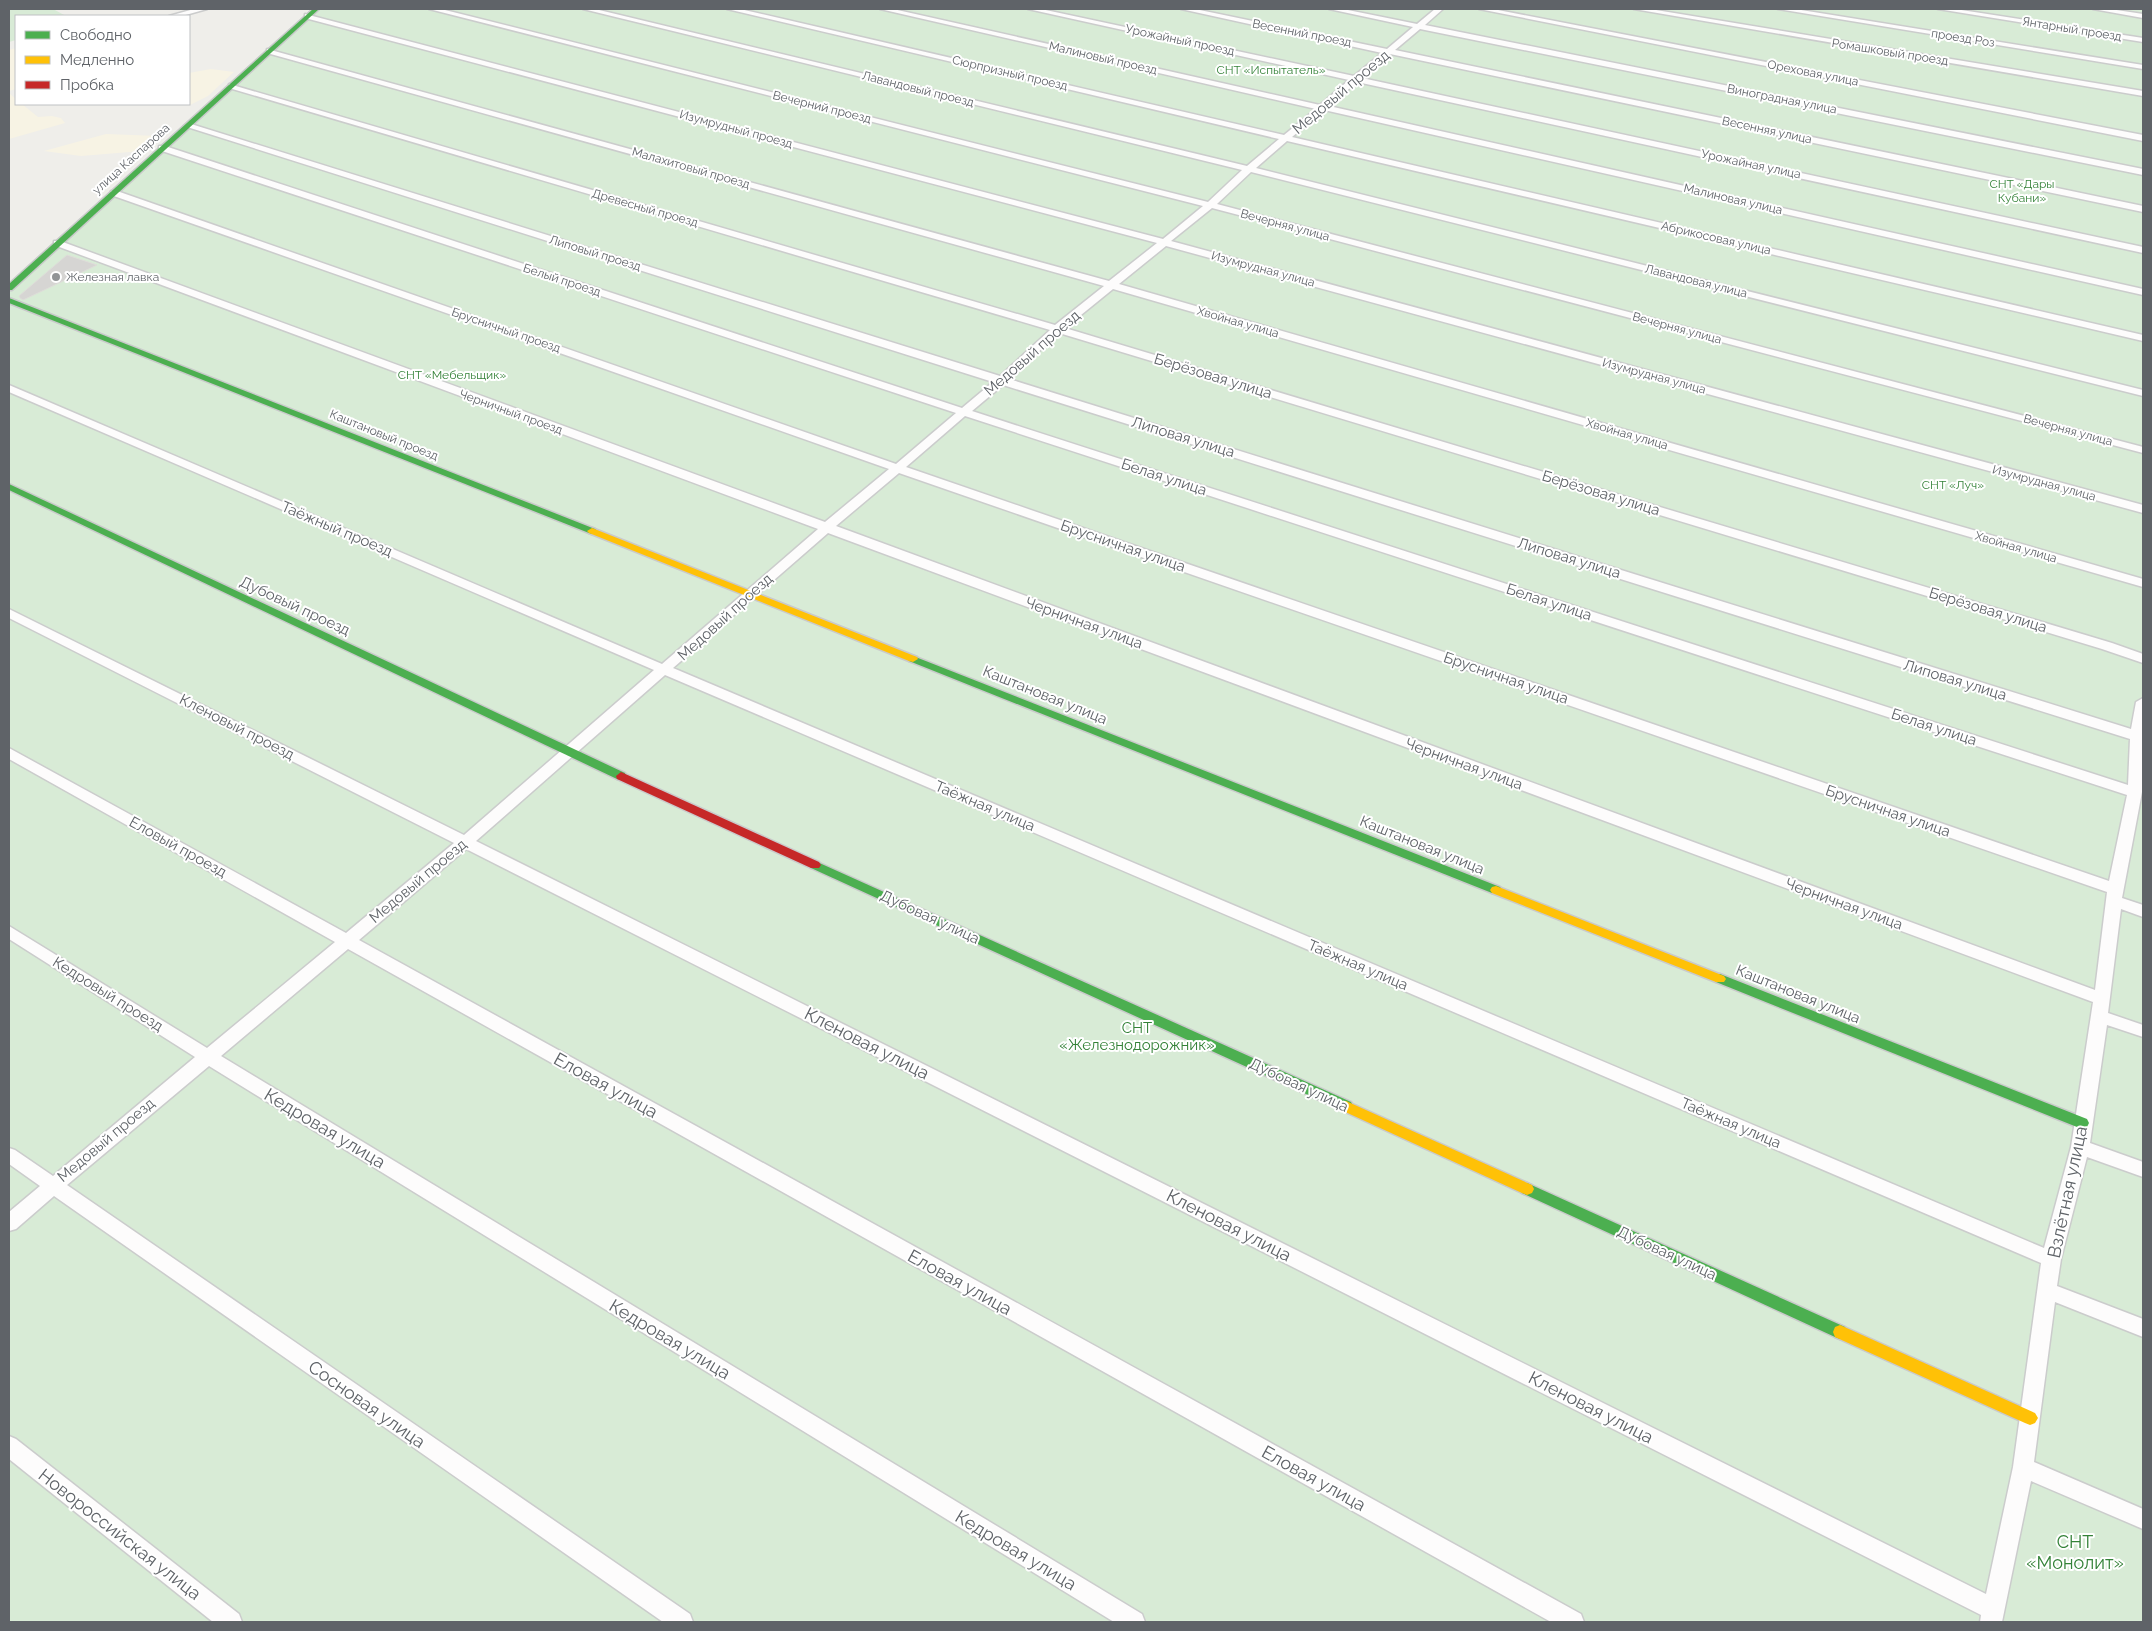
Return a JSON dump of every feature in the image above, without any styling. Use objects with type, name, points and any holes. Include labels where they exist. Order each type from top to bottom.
[{"type":"street","points":[[177,15],[203,9]]},
{"type":"street","name":"Вечерний проезд","points":[[433,9],[1210,206]]},
{"type":"street","name":"Лавандовый проезд","points":[[587,9],[1249,169]]},
{"type":"street","name":"Сюрпризный проезд","points":[[732,9],[1288,137]]},
{"type":"street","name":"Малиновый проезд","points":[[884,9],[1323,106]]},
{"type":"street","name":"Урожайный проезд","points":[[1032,9],[1358,78]]},
{"type":"street","name":"Весенний проезд","points":[[1185,9],[1390,50]]},
{"type":"street","name":"Виноградная улица","points":[[1333,9],[2143,172]]},
{"type":"street","name":"Медовый проезд","points":[[9,1224],[51,1186],[466,841],[665,670],[826,528],[1002,380],[1057,329],[1210,206],[1249,169],[1439,9]]},
{"type":"street","name":"Ореховая улица","points":[[1483,9],[2143,138]]},
{"type":"street","name":"Ромашковый проезд","points":[[1638,9],[2143,94]]},
{"type":"street","name":"проезд Роз","points":[[1782,9],[2143,67]]},
{"type":"street","name":"Янтарный проезд","points":[[1942,9],[2143,40]]},
{"type":"street","points":[[2097,9],[2143,16]]},
{"type":"street","name":"улица Каспарова","points":[[9,288],[312,12]]},
{"type":"street","name":"Изумрудный проезд","points":[[312,12],[1164,242]]},
{"type":"street","name":"Весенняя улица","points":[[1390,50],[2143,209]]},
{"type":"street","name":"Малахитовый проезд","points":[[270,51],[1111,285]]},
{"type":"street","name":"Урожайная улица","points":[[1358,78],[2143,250]]},
{"type":"street","name":"Древесный проезд","points":[[232,86],[1057,329]]},
{"type":"street","name":"Малиновая улица","points":[[1323,106],[2143,292]]},
{"type":"street","name":"Липовый проезд","points":[[188,126],[1002,380]]},
{"type":"street","name":"Абрикосовая улица","points":[[1288,137],[2143,338]]},
{"type":"street","name":"Белый проезд","points":[[162,148],[963,412]]},
{"type":"street","name":"Лавандовая улица","points":[[1249,169],[2143,393]]},
{"type":"street","name":"Брусничный проезд","points":[[114,193],[897,468]]},
{"type":"street","name":"Вечерняя улица","points":[[1210,206],[2143,450]]},
{"type":"street","name":"Изумрудная улица","points":[[1164,242],[2143,510]]},
{"type":"street","name":"Черничный проезд","points":[[57,243],[826,528]]},
{"type":"street","name":"Хвойная улица","points":[[1111,285],[2143,583]]},
{"type":"street","name":"Каштановый проезд","points":[[9,300],[750,594]]},
{"type":"street","name":"Берёзовая улица","points":[[1057,329],[2107,646],[2143,659]]},
{"type":"street","name":"Липовая улица","points":[[1002,380],[2137,736]]},
{"type":"street","name":"Таёжный проезд","points":[[9,388],[665,670]]},
{"type":"street","name":"Белая улица","points":[[963,412],[2137,797]]},
{"type":"street","name":"Брусничная улица","points":[[897,468],[2114,895],[2143,911]]},
{"type":"street","name":"Дубовый проезд","points":[[9,487],[568,752]]},
{"type":"street","name":"Черничная улица","points":[[826,528],[2101,1008]]},
{"type":"street","name":"Каштановая улица","points":[[750,594],[2082,1123]]},
{"type":"street","name":"Кленовый проезд","points":[[9,613],[466,841]]},
{"type":"street","name":"Таёжная улица","points":[[665,670],[2051,1259]]},
{"type":"street","name":"Взлётная улица","points":[[1992,1616],[2023,1467],[2051,1259],[2080,1147],[2082,1123],[2101,1008],[2114,895],[2137,797],[2137,736],[2143,702]]},
{"type":"street","name":"Дубовая улица","points":[[568,752],[2030,1418]]},
{"type":"street","name":"Еловый проезд","points":[[9,753],[347,941]]},
{"type":"street","name":"Кленовая улица","points":[[466,841],[1992,1616]]},
{"type":"street","name":"Кедровый проезд","points":[[9,932],[207,1056]]},
{"type":"street","name":"Еловая улица","points":[[347,941],[1573,1622]]},
{"type":"street","points":[[2101,1008],[2143,1031]]},
{"type":"street","name":"Кедровая улица","points":[[207,1056],[1134,1622]]},
{"type":"street","points":[[2080,1147],[2143,1170]]},
{"type":"street","name":"Сосновая улица","points":[[9,1155],[51,1186],[682,1622]]},
{"type":"street","points":[[2048,1291],[2143,1328]]},
{"type":"street","name":"Новороссийская улица","points":[[9,1446],[231,1622]]},
{"type":"street","points":[[2023,1467],[2143,1519]]},
{"type":"shaded area","points":[[15,48],[15,89],[9,91],[9,50]]},
{"type":"shaded area","points":[[211,69],[234,72],[208,96],[190,105],[190,73]]},
{"type":"shaded area","points":[[9,93],[15,98],[15,105],[23,105],[38,117],[52,116],[61,118],[65,123],[9,139]]},
{"type":"shaded area","points":[[106,134],[158,136],[142,151],[81,156],[44,151]]},
{"type":"green space","points":[[9,9],[53,9],[64,15],[15,15],[15,40],[9,42]]},
{"type":"green space","points":[[316,9],[2143,9],[2143,1622],[9,1622],[9,288]]},
{"type":"building","name":"Железная лавка","points":[[67,255],[97,265],[23,300],[20,298],[19,296]]},
{"type":"traffic: fast","points":[[9,288],[316,9]]},
{"type":"traffic: fast","points":[[9,300],[592,531]]},
{"type":"traffic: fast","points":[[9,487],[621,776]]},
{"type":"traffic: fast","points":[[913,659],[1496,890]]},
{"type":"traffic: fast","points":[[815,865],[1346,1106]]},
{"type":"traffic: fast","points":[[1720,979],[2082,1123]]},
{"type":"traffic: fast","points":[[1527,1189],[1840,1332]]},
{"type":"traffic: slow","points":[[592,531],[913,659]]},
{"type":"traffic: slow","points":[[1496,890],[1720,979]]},
{"type":"traffic: slow","points":[[1346,1106],[1527,1189]]},
{"type":"traffic: slow","points":[[1840,1332],[2030,1418]]},
{"type":"traffic: jam","points":[[621,776],[815,865]]},
{"type":"place","name":"Железная лавка","points":[[56,277]]},
{"type":"park label","name":"СНТ «Испытатель»","points":[[1271,70]]},
{"type":"park label","name":"СНТ «Дары Кубани»","points":[[2022,191]]},
{"type":"park label","name":"СНТ «Мебельщик»","points":[[452,375]]},
{"type":"park label","name":"СНТ «Луч»","points":[[1953,485]]},
{"type":"park label","name":"СНТ «Железнодорожник»","points":[[1137,1036]]},
{"type":"park label","name":"СНТ «Монолит»","points":[[2075,1551]]}]
